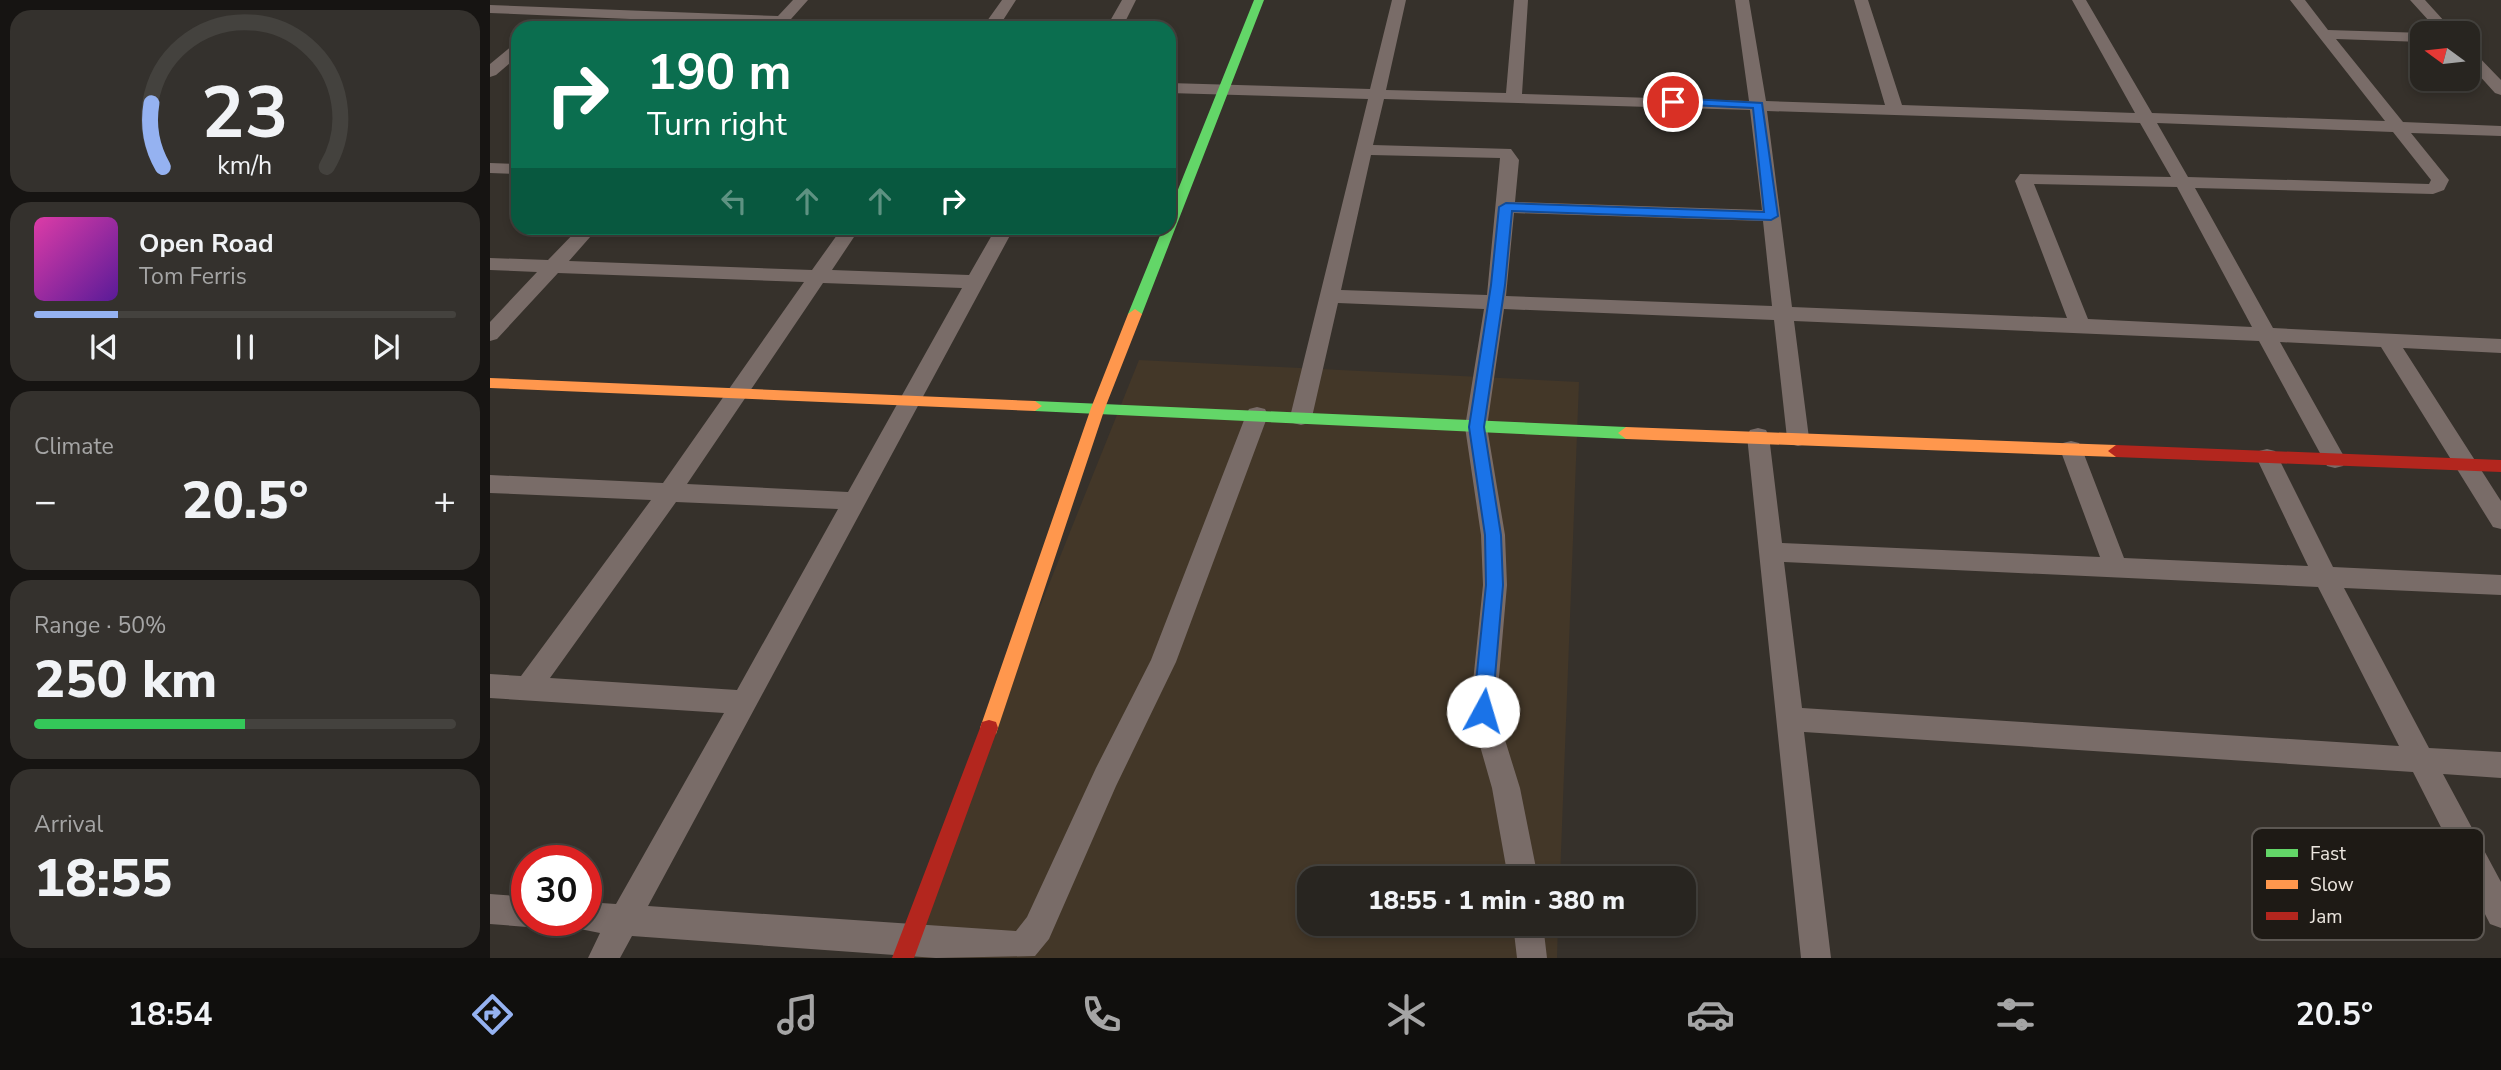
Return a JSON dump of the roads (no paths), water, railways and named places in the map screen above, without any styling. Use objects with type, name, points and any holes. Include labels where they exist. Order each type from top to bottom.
[{"type":"street","points":[[550,21],[574,0]]},
{"type":"street","points":[[782,21],[801,0]]},
{"type":"street","points":[[995,21],[1009,0]]},
{"type":"street","points":[[1118,21],[1129,0]]},
{"type":"street","points":[[1176,211],[1259,0]]},
{"type":"street","points":[[1301,417],[1399,0]]},
{"type":"street","points":[[1514,98],[1521,0]]},
{"type":"street","points":[[1742,0],[1758,105],[1798,438]]},
{"type":"street","points":[[1861,0],[1895,109]]},
{"type":"street","points":[[2079,0],[2268,335],[2335,460]]},
{"type":"street","points":[[2080,325],[2024,181],[2026,178],[2433,189],[2438,186],[2440,180],[2400,127],[2297,0]]},
{"type":"street","points":[[2417,0],[2437,21]]},
{"type":"street","points":[[490,9],[711,21]]},
{"type":"street","points":[[2324,34],[2410,37]]},
{"type":"street","points":[[494,66],[511,53]]},
{"type":"street","points":[[2480,67],[2501,90]]},
{"type":"street","points":[[1176,88],[1895,109],[2501,131]]},
{"type":"street","points":[[1364,150],[1505,153],[1510,160],[1495,304],[1476,427],[1493,535],[1495,585],[1483,711],[1506,788],[1521,866]]},
{"type":"street","points":[[490,168],[511,169]]},
{"type":"street","points":[[1506,207],[1771,216]]},
{"type":"street","points":[[490,334],[582,235]]},
{"type":"street","points":[[528,687],[670,493],[846,235]]},
{"type":"street","points":[[603,958],[1001,235]]},
{"type":"street","points":[[906,948],[1007,678],[1098,408],[1167,235]]},
{"type":"street","points":[[490,264],[975,282]]},
{"type":"street","points":[[1329,296],[2080,325],[2501,346]]},
{"type":"street","points":[[2388,341],[2501,520]]},
{"type":"street","points":[[490,383],[1257,415],[1476,427],[2501,466]]},
{"type":"street","points":[[602,918],[906,948],[1008,948],[1024,945],[1038,928],[1105,777],[1163,662],[1257,415]]},
{"type":"street","points":[[1758,436],[1816,958]]},
{"type":"street","points":[[2071,449],[2116,568]]},
{"type":"street","points":[[2267,457],[2326,578],[2456,828]]},
{"type":"street","points":[[490,484],[855,501]]},
{"type":"street","points":[[1770,552],[2501,585]]},
{"type":"street","points":[[490,685],[743,702]]},
{"type":"street","points":[[1788,719],[2421,762],[2501,765]]},
{"type":"street","points":[[2484,881],[2501,913]]},
{"type":"street","points":[[490,909],[511,911]]},
{"type":"street","points":[[1529,936],[1532,958]]}]
